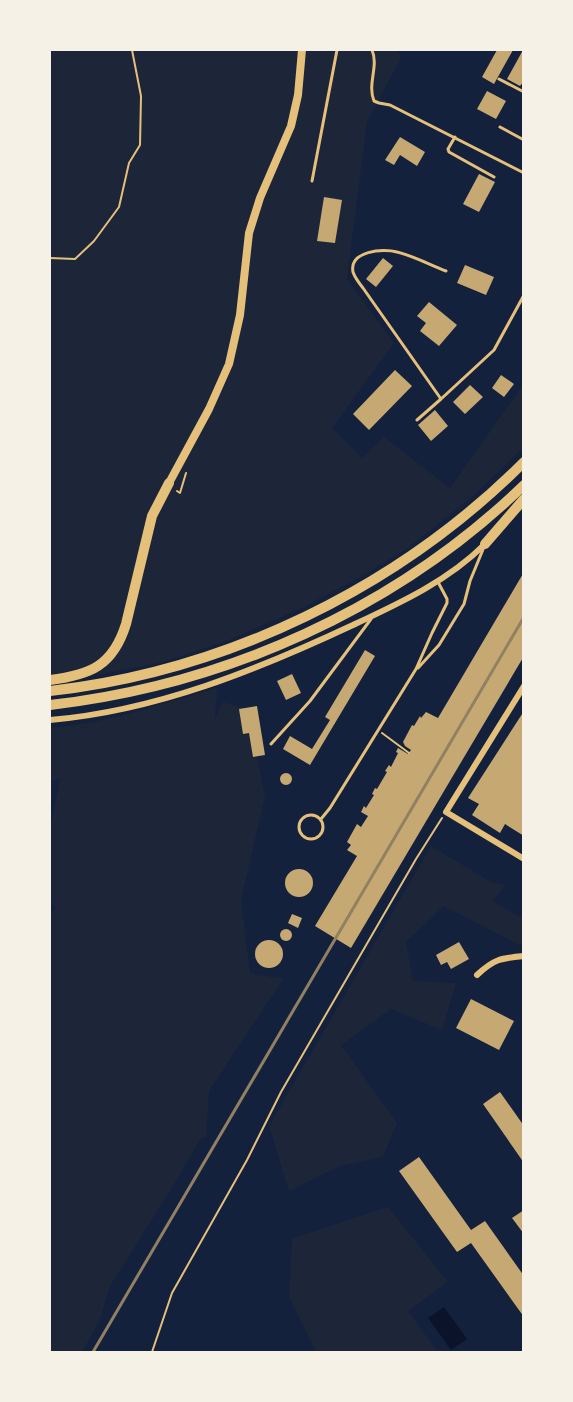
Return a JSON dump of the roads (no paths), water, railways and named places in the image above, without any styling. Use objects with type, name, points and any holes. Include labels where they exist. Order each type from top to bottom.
[{"type":"highway","points":[[50,691],[111,682],[210,656],[305,616],[376,577],[431,542],[477,505],[524,462]]},
{"type":"highway","points":[[50,680],[92,670],[105,662],[120,642],[152,516],[169,483]]},
{"type":"highway","points":[[50,705],[137,690],[208,672],[307,633],[425,566],[473,530],[524,485]]},
{"type":"highway","points":[[485,544],[524,500]]},
{"type":"street","points":[[169,483],[209,409],[230,364],[240,315],[249,233],[260,198],[291,126],[298,95],[302,50]]},
{"type":"street","points":[[50,720],[106,712],[151,702],[188,692],[280,658],[438,582],[462,565],[485,544]]},
{"type":"street","points":[[524,686],[446,812],[524,859]]},
{"type":"street","points":[[477,975],[488,964],[495,961],[524,956]]},
{"type":"lane","points":[[312,181],[337,50]]},
{"type":"lane","points":[[372,50],[375,58],[372,91],[374,101],[390,105],[524,173]]},
{"type":"lane","points":[[499,79],[524,92]]},
{"type":"lane","points":[[500,127],[524,140]]},
{"type":"lane","points":[[455,137],[448,149],[450,152],[494,177]]},
{"type":"lane","points":[[441,399],[356,278],[353,270],[354,261],[359,256],[388,251],[397,252],[446,271]]},
{"type":"lane","points":[[417,420],[494,350],[524,295]]},
{"type":"lane","points":[[416,669],[439,645],[464,604],[470,581],[485,544]]},
{"type":"lane","points":[[321,819],[416,669],[447,603],[438,582]]},
{"type":"lane","points":[[271,744],[310,701],[373,615]]},
{"type":"lane","points":[[313,815],[321,819],[323,829],[319,836],[311,839],[303,836],[300,824],[305,817],[313,815]]},
{"type":"railway","points":[[93,1352],[524,617]]}]
